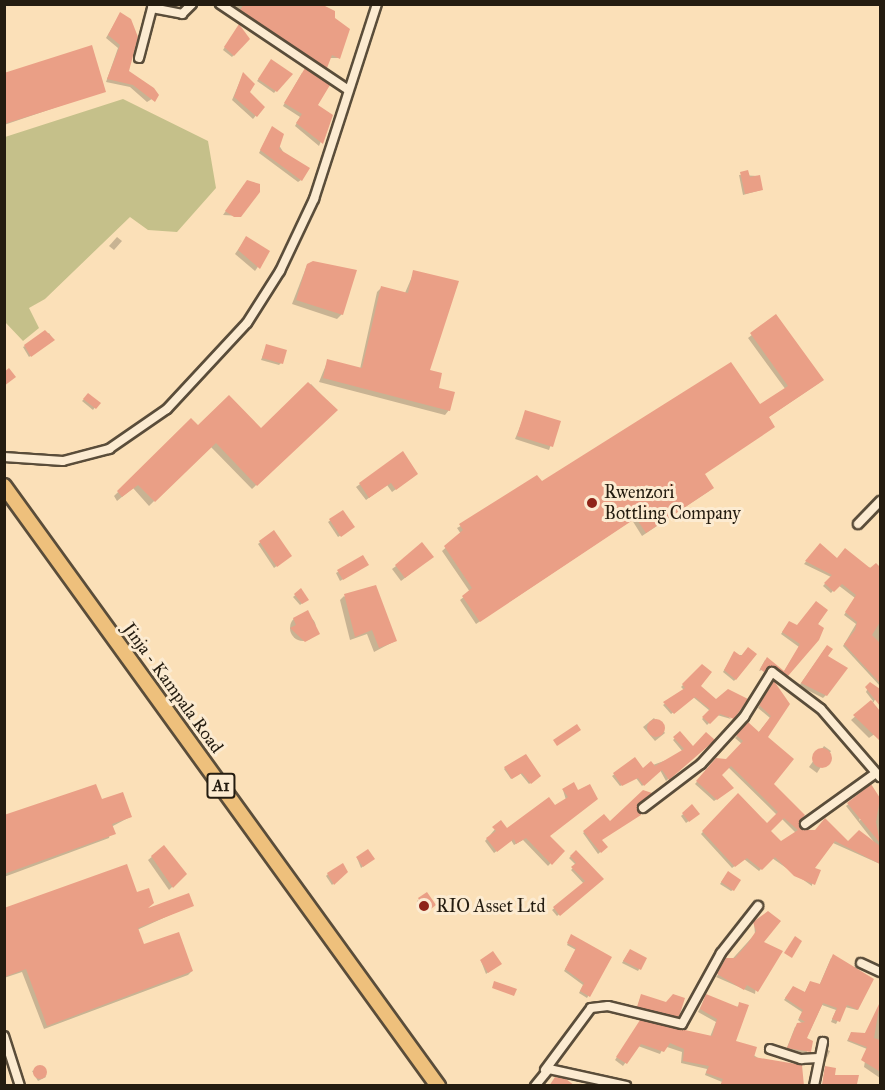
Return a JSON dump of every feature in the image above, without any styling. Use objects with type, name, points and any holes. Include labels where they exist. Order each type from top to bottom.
[{"type":"highway","name":"Jinja - Kampala Road","points":[[4,486],[438,1086]]},
{"type":"street","points":[[139,58],[152,8],[182,14],[192,4]]},
{"type":"street","points":[[220,4],[347,88]]},
{"type":"street","points":[[4,457],[63,460],[103,452],[167,409],[208,370],[280,271],[314,199],[347,88],[377,4]]},
{"type":"street","points":[[858,524],[880,501]]},
{"type":"street","points":[[643,808],[701,764],[744,717],[772,672],[820,709],[878,775],[805,824]]},
{"type":"street","points":[[535,1086],[591,1008],[608,1006],[682,1024],[721,953],[758,906]]},
{"type":"street","points":[[861,963],[880,972]]},
{"type":"street","points":[[4,1036],[20,1086]]},
{"type":"street","points":[[814,1086],[823,1042]]},
{"type":"street","points":[[770,1049],[801,1059],[818,1058]]},
{"type":"street","points":[[545,1070],[564,1069],[626,1086]]},
{"type":"shaded area","points":[[123,99],[208,141],[216,188],[177,232],[148,230],[130,217],[45,299],[29,308],[39,328],[23,341],[5,322],[5,137]]},
{"type":"building","points":[[244,4],[321,4],[335,11],[335,18],[350,29],[340,59],[332,55],[327,68],[240,10]]},
{"type":"building","points":[[120,12],[131,19],[138,37],[129,71],[154,88],[159,95],[155,102],[133,85],[107,79],[120,45],[108,35]]},
{"type":"building","points":[[239,24],[250,39],[234,56],[224,47]]},
{"type":"building","points":[[92,45],[106,92],[4,124],[4,73]]},
{"type":"building","points":[[271,59],[293,74],[277,92],[258,79]]},
{"type":"building","points":[[305,68],[330,85],[318,105],[333,115],[323,144],[296,123],[302,114],[284,103]]},
{"type":"building","points":[[243,72],[255,84],[250,92],[265,107],[257,117],[234,97]]},
{"type":"building","points":[[272,126],[284,134],[279,149],[310,168],[302,181],[260,150]]},
{"type":"building","points":[[748,170],[750,177],[760,175],[763,190],[745,194],[740,172]]},
{"type":"building","points":[[247,180],[260,184],[260,192],[241,217],[234,217],[225,211]]},
{"type":"building","points":[[246,236],[270,251],[260,269],[238,250]]},
{"type":"building","points":[[313,261],[357,270],[343,315],[296,300],[307,264]]},
{"type":"building","points":[[413,270],[459,281],[430,370],[442,373],[439,388],[455,392],[450,411],[323,378],[327,359],[362,368],[381,286],[408,293]]},
{"type":"building","name":"Rwenzori Bottling Company","points":[[776,314],[824,380],[769,417],[775,427],[705,474],[714,488],[646,533],[636,518],[480,622],[462,596],[472,588],[444,546],[463,530],[459,524],[537,475],[542,481],[731,362],[760,404],[788,386],[750,333]]},
{"type":"building","points":[[45,330],[55,340],[31,357],[24,345]]},
{"type":"building","points":[[266,344],[287,350],[283,364],[262,358]]},
{"type":"building","points":[[9,368],[16,377],[4,386],[4,372]]},
{"type":"building","points":[[308,382],[338,410],[257,486],[216,443],[155,502],[138,485],[122,497],[117,491],[191,418],[198,425],[229,395],[261,428]]},
{"type":"building","points":[[88,393],[101,403],[96,409],[83,399]]},
{"type":"building","points":[[525,410],[561,421],[553,447],[517,436]]},
{"type":"building","points":[[403,451],[418,474],[396,490],[391,483],[369,498],[359,483]]},
{"type":"building","points":[[343,510],[355,527],[341,537],[329,519]]},
{"type":"building","points":[[274,530],[292,556],[277,567],[259,541]]},
{"type":"building","points":[[422,542],[434,557],[405,578],[395,565]]},
{"type":"building","points":[[820,543],[837,558],[845,548],[870,568],[876,563],[880,567],[880,622],[872,635],[880,643],[880,683],[844,644],[855,630],[857,622],[845,612],[856,595],[842,584],[834,592],[824,583],[832,575],[805,561]]},
{"type":"building","points":[[363,555],[369,565],[343,580],[337,570]]},
{"type":"building","points":[[376,585],[397,641],[379,648],[372,630],[355,637],[344,594]]},
{"type":"building","points":[[301,588],[309,600],[302,604],[294,594]]},
{"type":"building","points":[[816,601],[828,610],[818,624],[824,628],[819,640],[788,676],[773,666],[764,672],[760,669],[767,657],[784,671],[800,644],[782,632],[789,621],[797,625]]},
{"type":"building","points":[[308,610],[320,634],[305,642],[290,628],[296,625],[293,618]]},
{"type":"building","points":[[827,645],[833,649],[828,656],[848,668],[827,696],[801,683]]},
{"type":"building","points":[[748,647],[757,654],[736,680],[724,670],[734,651],[741,656]]},
{"type":"building","points":[[702,664],[712,672],[701,686],[716,699],[728,689],[748,699],[734,719],[720,714],[710,724],[702,717],[710,709],[695,697],[674,714],[663,702],[685,688],[682,684]]},
{"type":"building","points":[[774,681],[790,704],[768,737],[794,759],[774,784],[805,815],[799,822],[802,830],[815,830],[825,818],[848,841],[859,830],[880,846],[880,864],[835,841],[815,868],[821,870],[815,885],[794,876],[775,857],[762,870],[747,858],[735,867],[702,831],[738,793],[767,823],[778,812],[731,766],[722,775],[734,788],[717,800],[696,781],[716,758],[726,759],[743,741],[736,735],[748,722],[759,732],[771,716],[759,705]],"holes":[[[784,818],[798,830],[781,841],[771,831]]]},
{"type":"building","points":[[870,682],[880,689],[880,706],[865,687]]},
{"type":"building","points":[[871,700],[880,711],[880,741],[853,715]]},
{"type":"building","points":[[652,719],[660,719],[665,724],[663,735],[652,737],[647,732],[647,724]]},
{"type":"building","points":[[577,724],[581,730],[557,746],[553,740]]},
{"type":"building","points":[[680,731],[693,746],[706,732],[715,740],[669,780],[662,770],[644,786],[638,778],[622,786],[613,773],[635,757],[643,768],[651,761],[655,766],[684,749],[673,737]]},
{"type":"building","points":[[822,748],[829,751],[832,758],[829,765],[822,768],[815,765],[812,758],[815,751]]},
{"type":"building","points":[[526,754],[541,776],[531,784],[522,773],[512,779],[504,767]]},
{"type":"building","points":[[574,782],[578,790],[590,784],[598,799],[550,836],[565,851],[552,865],[526,838],[516,844],[514,839],[497,852],[486,838],[496,831],[492,827],[501,820],[507,828],[549,797],[555,805],[568,797],[562,789]]},
{"type":"building","points":[[96,784],[102,799],[123,792],[132,817],[112,824],[116,834],[4,874],[4,815]]},
{"type":"building","points":[[871,784],[880,798],[876,822],[880,843],[847,803]]},
{"type":"building","points":[[643,790],[652,793],[637,805],[641,815],[602,840],[608,847],[601,853],[583,831],[604,814],[610,821]]},
{"type":"building","points":[[692,804],[700,814],[689,822],[682,813]]},
{"type":"building","points":[[164,845],[187,874],[173,888],[151,856]]},
{"type":"building","points":[[368,849],[375,859],[363,867],[356,857]]},
{"type":"building","points":[[576,850],[604,879],[560,916],[553,907],[585,881],[571,867],[576,863],[570,856]]},
{"type":"building","points":[[343,863],[348,872],[334,885],[327,873]]},
{"type":"building","points":[[127,864],[137,892],[149,888],[154,903],[148,908],[189,893],[194,906],[138,928],[144,944],[179,932],[193,971],[47,1026],[26,969],[4,977],[4,908]]},
{"type":"building","points":[[728,871],[741,880],[734,891],[721,882]]},
{"type":"building","points":[[427,892],[436,905],[427,912],[418,898]]},
{"type":"building","points":[[768,911],[781,921],[764,942],[783,951],[758,992],[747,985],[744,990],[717,974],[726,958],[735,958],[748,943],[756,931],[753,922]]},
{"type":"building","points":[[571,934],[612,957],[590,997],[580,991],[584,983],[565,969],[576,948],[567,943]]},
{"type":"building","points":[[795,936],[802,941],[792,958],[784,953]]},
{"type":"building","points":[[630,949],[647,958],[641,970],[623,961]]},
{"type":"building","points":[[493,951],[502,964],[488,973],[480,960]]},
{"type":"building","points":[[833,954],[874,979],[858,1010],[847,1005],[840,1022],[832,1019],[837,1008],[823,1003],[807,1038],[813,1041],[811,1052],[787,1048],[797,1023],[805,1022],[799,1018],[803,1010],[785,998],[793,986],[805,992],[810,981],[820,984]]},
{"type":"building","points":[[494,981],[517,989],[514,996],[492,988]]},
{"type":"building","points":[[641,994],[666,1002],[673,994],[685,998],[679,1017],[637,1007]]},
{"type":"building","points":[[706,994],[738,1007],[739,1002],[749,1005],[736,1041],[757,1047],[754,1057],[802,1065],[804,1086],[720,1086],[723,1079],[706,1073],[709,1066],[683,1061],[684,1049],[670,1043],[664,1052],[641,1044],[627,1064],[616,1057],[640,1020],[712,1036],[717,1019],[700,1009]]},
{"type":"building","points":[[880,1002],[874,1038],[880,1040],[879,1071],[861,1060],[867,1047],[848,1040],[851,1032],[865,1033]]},
{"type":"building","points":[[40,1065],[45,1067],[47,1072],[45,1077],[40,1079],[35,1077],[33,1072],[35,1067]]},
{"type":"building","points":[[825,1066],[836,1068],[835,1075],[859,1075],[857,1084],[822,1086]]},
{"type":"building","points":[[555,1077],[566,1079],[575,1086],[549,1086]]},
{"type":"place","name":"Rwenzori Bottling Company","points":[[592,503]]},
{"type":"place","name":"RIO Asset Ltd","points":[[424,906]]}]
